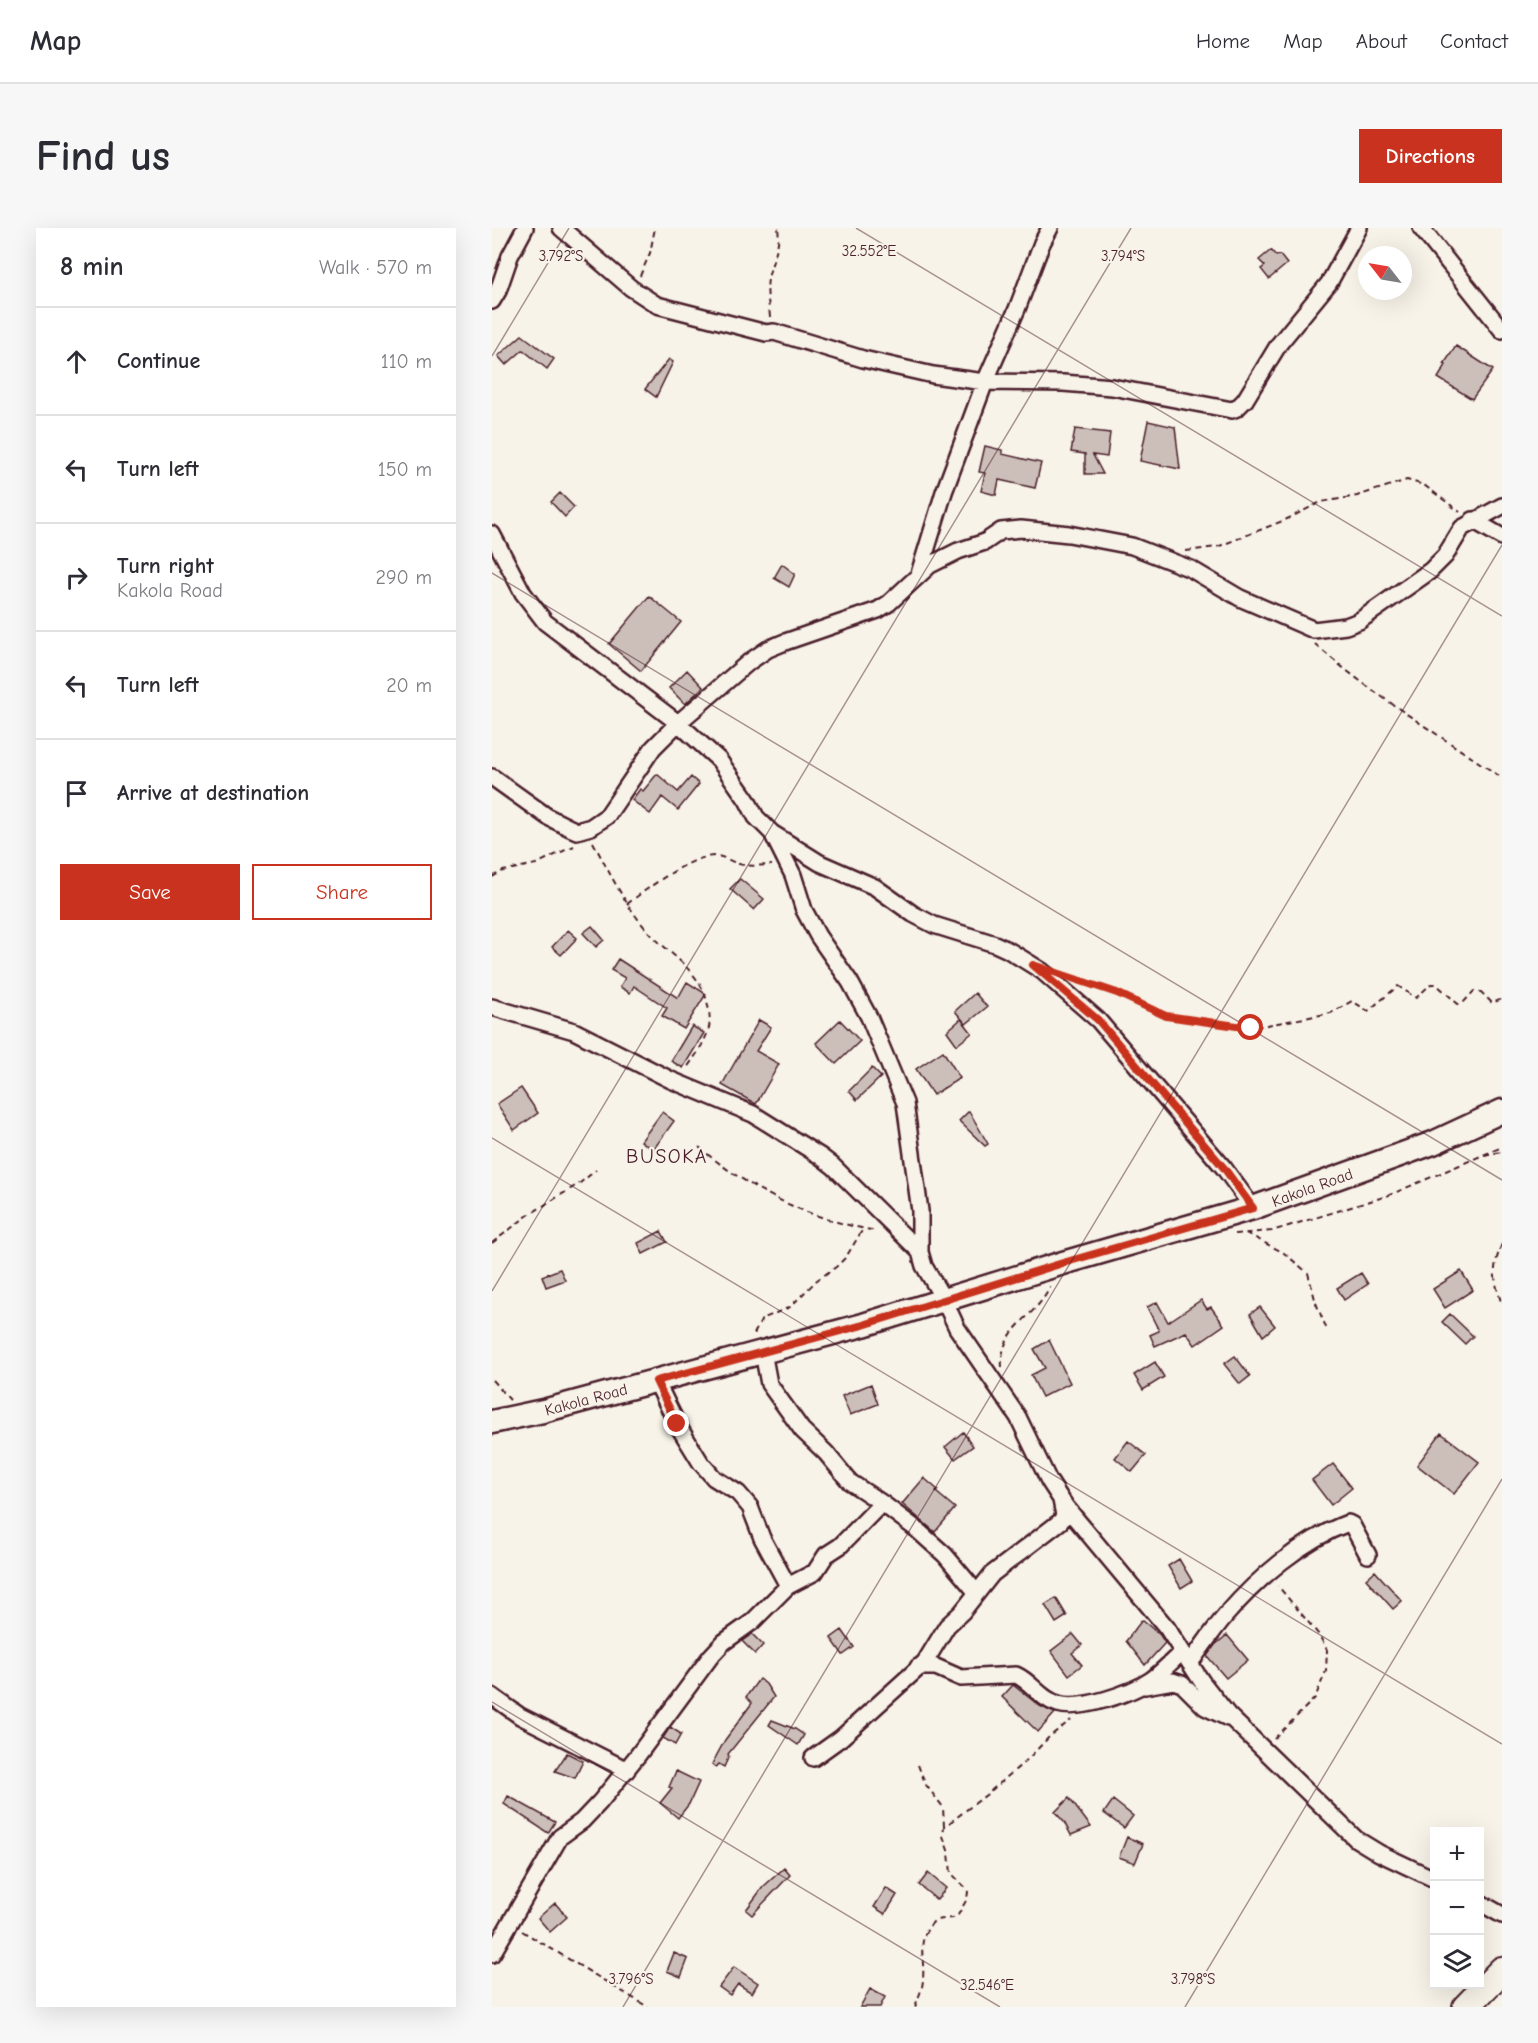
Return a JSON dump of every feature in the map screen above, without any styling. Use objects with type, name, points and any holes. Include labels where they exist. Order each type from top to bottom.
[{"type":"highway","points":[[1466,2007],[1502,1970]]},
{"type":"main road","name":"Kakola Road","points":[[492,1422],[543,1411],[863,1325],[1063,1263],[1253,1208],[1433,1143],[1502,1111]]},
{"type":"street","points":[[492,301],[498,291],[510,256],[525,228]]},
{"type":"street","points":[[561,228],[631,288],[663,307],[766,333],[774,332],[862,359],[933,375],[985,382],[1063,383],[1112,387],[1224,410],[1236,408],[1245,400],[1279,344],[1329,283],[1359,228]]},
{"type":"street","points":[[919,574],[944,492],[985,382],[1050,228]]},
{"type":"street","points":[[1421,228],[1502,330]]},
{"type":"street","points":[[492,777],[548,817],[577,831],[591,827],[607,816],[653,748],[678,723],[749,662],[768,649],[878,609],[895,597],[930,565],[948,555],[979,545],[1001,531],[1021,530],[1069,534],[1132,546],[1191,568],[1240,598],[1302,626],[1323,630],[1359,621],[1430,572],[1445,556],[1462,528],[1502,506]]},
{"type":"street","points":[[1473,520],[1502,537]]},
{"type":"street","points":[[492,534],[523,593],[545,622],[678,723],[719,760],[756,817],[772,833],[820,863],[875,887],[913,914],[934,925],[995,944],[1042,971],[1106,1029],[1224,1168],[1253,1208]]},
{"type":"street","points":[[772,833],[789,865],[804,910],[818,936],[850,982],[869,1017],[905,1103],[920,1211],[920,1252],[924,1266],[957,1328],[1018,1417],[1060,1497],[1167,1628],[1202,1682],[1234,1720],[1356,1839],[1430,1877]]},
{"type":"street","points":[[492,1007],[574,1031],[677,1083],[753,1114],[820,1156],[852,1184],[920,1252]]},
{"type":"street","points":[[752,1355],[802,1430],[826,1453],[849,1482],[915,1528],[945,1555],[977,1593]]},
{"type":"street","points":[[656,1381],[677,1424],[701,1463],[714,1478],[738,1493],[750,1507],[762,1539],[788,1587]]},
{"type":"street","points":[[813,1758],[841,1738],[925,1662],[947,1626],[962,1612],[992,1574],[1061,1521],[1064,1515],[1060,1497]]},
{"type":"street","points":[[492,1954],[560,1837],[582,1821],[627,1770],[711,1656],[724,1642],[752,1622],[788,1587],[815,1572],[826,1555],[840,1546],[882,1503]]},
{"type":"street","points":[[918,1668],[936,1667],[961,1678],[1016,1675],[1037,1693],[1057,1704],[1083,1706],[1136,1687],[1186,1658],[1279,1564],[1322,1535],[1348,1523],[1354,1526],[1368,1556]]},
{"type":"street","points":[[1136,1687],[1173,1681],[1182,1684],[1205,1707],[1234,1720]]},
{"type":"street","points":[[492,1696],[520,1716],[627,1770]]},
{"type":"street","points":[[1484,1905],[1502,1915]]},
{"type":"path","points":[[631,288],[647,263],[655,228]]},
{"type":"path","points":[[774,332],[770,316],[768,281],[779,236],[778,228]]},
{"type":"path","points":[[1186,551],[1217,547],[1286,520],[1321,502],[1357,496],[1407,480],[1424,485],[1473,520]]},
{"type":"path","points":[[1314,643],[1388,700],[1502,778]]},
{"type":"path","points":[[607,816],[591,836],[627,903],[648,931],[698,980],[706,993],[710,1021],[708,1032],[702,1046],[677,1083]]},
{"type":"path","points":[[492,877],[503,871],[536,864],[581,842]]},
{"type":"path","points":[[627,903],[682,867],[713,856],[721,856],[741,865],[789,865]]},
{"type":"path","points":[[1075,979],[1117,993],[1166,1016],[1251,1028],[1331,1013],[1352,1001],[1368,1011],[1398,986],[1416,998],[1431,984],[1436,984],[1458,1004],[1474,991],[1478,991],[1492,1003],[1502,999]]},
{"type":"path","points":[[699,1147],[741,1179],[799,1211],[863,1229],[903,1236]]},
{"type":"path","points":[[1227,1234],[1272,1231],[1387,1196],[1502,1147]]},
{"type":"path","points":[[1478,1156],[1502,1152]]},
{"type":"path","points":[[492,1243],[527,1216],[580,1183],[596,1170]]},
{"type":"path","points":[[752,1355],[762,1319],[790,1307],[817,1280],[836,1267],[846,1257],[863,1229]]},
{"type":"path","points":[[1246,1233],[1284,1253],[1308,1273],[1316,1303],[1327,1330]]},
{"type":"path","points":[[1502,1244],[1494,1265],[1494,1279],[1502,1305]]},
{"type":"path","points":[[1003,1394],[1001,1358],[1003,1347],[1010,1334],[1047,1294],[1051,1286]]},
{"type":"path","points":[[1264,1750],[1315,1698],[1326,1671],[1327,1650],[1319,1635],[1268,1574]]},
{"type":"path","points":[[944,1827],[986,1795],[1028,1759],[1049,1737],[1074,1719]]},
{"type":"path","points":[[915,2007],[923,1984],[922,1949],[925,1934],[935,1920],[958,1914],[968,1895],[966,1888],[951,1873],[949,1853],[943,1836],[943,1807],[926,1785],[918,1765]]},
{"type":"path","points":[[509,1923],[648,2007]]},
{"type":"building","points":[[1271,250],[1276,256],[1280,255],[1287,264],[1269,279],[1261,269],[1265,266],[1259,260]]},
{"type":"building","points":[[522,335],[554,359],[547,369],[523,350],[506,365],[498,356]]},
{"type":"building","points":[[1456,346],[1493,370],[1472,399],[1438,378]]},
{"type":"building","points":[[669,359],[673,362],[656,397],[645,389]]},
{"type":"building","points":[[1148,421],[1175,427],[1180,469],[1140,461]]},
{"type":"building","points":[[1075,429],[1110,433],[1107,457],[1093,455],[1103,474],[1085,474],[1085,454],[1071,452]]},
{"type":"building","points":[[985,446],[1002,450],[1002,454],[1041,463],[1035,488],[999,480],[996,495],[981,491],[985,473],[979,472]]},
{"type":"building","points":[[560,493],[574,507],[565,517],[551,502]]},
{"type":"building","points":[[782,564],[795,574],[789,587],[774,578]]},
{"type":"building","points":[[649,596],[681,622],[641,671],[609,644]]},
{"type":"building","points":[[687,670],[703,687],[685,704],[669,688]]},
{"type":"building","points":[[657,774],[678,792],[691,777],[699,784],[678,810],[662,797],[650,814],[632,800],[640,789],[643,791]]},
{"type":"building","points":[[740,879],[764,899],[754,910],[730,889]]},
{"type":"building","points":[[592,926],[604,940],[596,947],[583,933]]},
{"type":"building","points":[[568,930],[577,938],[561,955],[552,947]]},
{"type":"building","points":[[618,959],[678,998],[687,982],[706,994],[684,1029],[662,1016],[667,1008],[634,986],[630,993],[620,987],[625,978],[611,970]]},
{"type":"building","points":[[975,993],[987,1007],[966,1024],[955,1011]]},
{"type":"building","points":[[961,1019],[972,1033],[957,1045],[947,1031]]},
{"type":"building","points":[[759,1020],[771,1027],[756,1051],[779,1064],[756,1104],[722,1085]]},
{"type":"building","points":[[840,1020],[860,1041],[836,1064],[816,1043]]},
{"type":"building","points":[[692,1026],[704,1033],[683,1068],[671,1061]]},
{"type":"building","points":[[943,1051],[960,1078],[933,1095],[916,1069]]},
{"type":"building","points":[[872,1068],[881,1077],[857,1100],[849,1091]]},
{"type":"building","points":[[521,1088],[538,1113],[514,1130],[497,1104]]},
{"type":"building","points":[[969,1111],[988,1144],[985,1146],[959,1121]]},
{"type":"building","points":[[662,1112],[674,1121],[653,1150],[641,1141]]},
{"type":"building","points":[[661,1231],[667,1242],[643,1254],[638,1243]]},
{"type":"building","points":[[560,1269],[565,1280],[546,1287],[542,1276]]},
{"type":"building","points":[[1461,1271],[1473,1290],[1445,1308],[1433,1289]]},
{"type":"building","points":[[1361,1273],[1368,1284],[1344,1300],[1337,1288]]},
{"type":"building","points":[[1201,1300],[1207,1309],[1211,1307],[1224,1325],[1195,1345],[1186,1332],[1155,1346],[1150,1335],[1159,1331],[1147,1307],[1157,1302],[1168,1322]]},
{"type":"building","points":[[1260,1307],[1275,1326],[1263,1336],[1250,1314]]},
{"type":"building","points":[[1450,1314],[1473,1336],[1465,1344],[1442,1322]]},
{"type":"building","points":[[1049,1340],[1070,1383],[1042,1397],[1031,1375],[1045,1368],[1034,1349]]},
{"type":"building","points":[[1235,1356],[1250,1376],[1240,1384],[1224,1364]]},
{"type":"building","points":[[1155,1362],[1164,1377],[1143,1390],[1134,1375]]},
{"type":"building","points":[[871,1384],[878,1404],[850,1415],[842,1396]]},
{"type":"building","points":[[963,1432],[973,1446],[955,1459],[945,1447]]},
{"type":"building","points":[[1441,1433],[1479,1462],[1454,1494],[1417,1465]]},
{"type":"building","points":[[1128,1441],[1146,1455],[1132,1472],[1115,1458]]},
{"type":"building","points":[[1333,1464],[1352,1488],[1331,1505],[1312,1480]]},
{"type":"building","points":[[924,1478],[955,1508],[935,1532],[902,1504]]},
{"type":"building","points":[[1179,1559],[1192,1581],[1181,1588],[1168,1566]]},
{"type":"building","points":[[1375,1571],[1402,1601],[1393,1609],[1366,1579]]},
{"type":"building","points":[[1056,1598],[1067,1616],[1056,1623],[1045,1605]]},
{"type":"building","points":[[1142,1620],[1160,1635],[1165,1643],[1145,1665],[1126,1641]]},
{"type":"building","points":[[842,1630],[854,1647],[843,1655],[831,1638]]},
{"type":"building","points":[[752,1634],[763,1645],[755,1654],[742,1641]]},
{"type":"building","points":[[1073,1634],[1082,1645],[1072,1653],[1082,1665],[1069,1675],[1051,1651]]},
{"type":"building","points":[[1227,1635],[1248,1660],[1226,1678],[1207,1656]]},
{"type":"building","points":[[759,1679],[766,1684],[774,1697],[728,1754],[724,1767],[719,1764],[716,1767],[712,1764],[725,1740],[752,1703],[746,1697]]},
{"type":"building","points":[[1013,1685],[1040,1706],[1055,1713],[1038,1732],[1002,1697]]},
{"type":"building","points":[[772,1720],[804,1735],[798,1745],[769,1725]]},
{"type":"building","points":[[670,1727],[681,1734],[675,1745],[663,1738]]},
{"type":"building","points":[[567,1753],[583,1761],[575,1778],[555,1771]]},
{"type":"building","points":[[676,1771],[699,1782],[689,1804],[678,1818],[660,1803],[672,1788],[669,1787]]},
{"type":"building","points":[[508,1796],[555,1822],[548,1833],[504,1804]]},
{"type":"building","points":[[1069,1798],[1091,1827],[1071,1835],[1055,1812]]},
{"type":"building","points":[[1113,1800],[1133,1816],[1124,1828],[1104,1813]]},
{"type":"building","points":[[1127,1837],[1143,1844],[1135,1863],[1119,1857]]},
{"type":"building","points":[[784,1868],[790,1875],[752,1915],[746,1910],[763,1887]]},
{"type":"building","points":[[928,1873],[946,1888],[937,1900],[919,1885]]},
{"type":"building","points":[[886,1888],[897,1895],[885,1914],[874,1907]]},
{"type":"building","points":[[555,1903],[567,1917],[550,1932],[538,1918]]},
{"type":"building","points":[[674,1953],[688,1959],[681,1977],[667,1971]]},
{"type":"building","points":[[734,1967],[758,1983],[752,1993],[738,1984],[730,1995],[719,1987]]},
{"type":"building","points":[[870,1989],[885,1997],[880,2007],[860,2007]]},
{"type":"district","name":"BUSOKA","points":[[667,1156]]},
{"type":"route","points":[[677,1424],[656,1381],[863,1325],[1063,1263],[1253,1208],[1224,1168],[1098,1020],[1033,965],[1117,993],[1166,1016],[1251,1028]]}]
